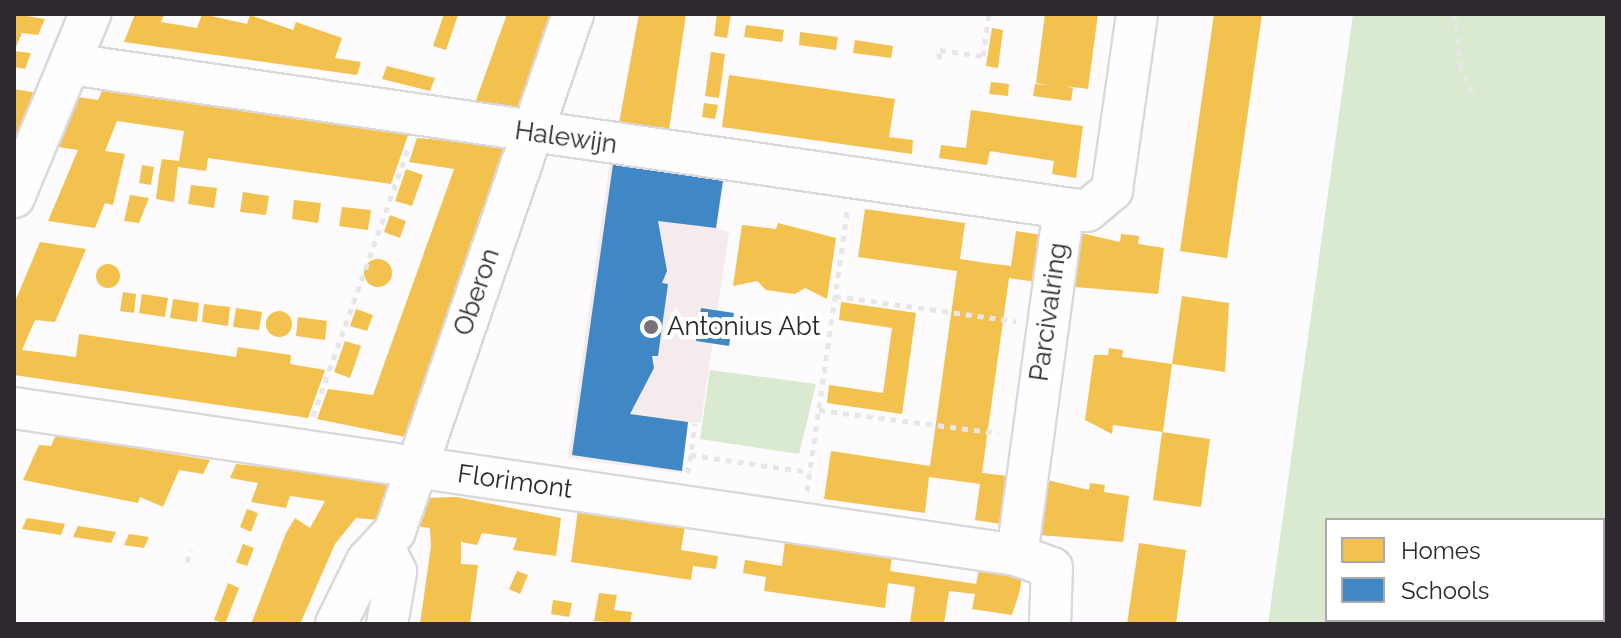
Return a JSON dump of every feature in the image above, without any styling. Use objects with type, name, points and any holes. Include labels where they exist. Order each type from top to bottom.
[{"type":"street","points":[[14,197],[90,14]]},
{"type":"street","name":"Oberon","points":[[336,624],[367,561],[395,531],[407,467],[524,131],[573,14]]},
{"type":"street","name":"Parcivalring","points":[[1017,555],[1064,208],[1087,211],[1112,190],[1137,14]]},
{"type":"street","name":"Halewijn","points":[[70,64],[1064,208]]},
{"type":"street","name":"Florimont","points":[[14,408],[1017,555]]},
{"type":"street","points":[[1017,555],[1052,568],[1050,624]]},
{"type":"street","points":[[367,561],[388,556],[396,572],[387,624]]},
{"type":"path","points":[[939,59],[940,50],[983,56],[989,14]]},
{"type":"path","points":[[1455,14],[1460,65],[1475,97]]},
{"type":"path","points":[[301,451],[420,116]]},
{"type":"path","points":[[803,524],[852,179]]},
{"type":"path","points":[[835,296],[1048,325]]},
{"type":"path","points":[[819,410],[1032,438]]},
{"type":"path","points":[[695,423],[690,455],[702,509]]},
{"type":"path","points":[[690,455],[810,472]]},
{"type":"path","points":[[187,562],[191,550]]},
{"type":"shaded area","name":"Antonius Abt","points":[[610,160],[725,178],[717,229],[729,232],[701,423],[689,422],[682,473],[568,458]]},
{"type":"green space","points":[[1353,14],[1607,14],[1607,624],[1268,624]]},
{"type":"green space","points":[[710,370],[816,384],[799,454],[700,439]]},
{"type":"building: Homes","points":[[14,14],[45,19],[38,35],[22,33],[14,51]]},
{"type":"building: Homes","points":[[135,14],[164,14],[161,22],[197,28],[202,14],[247,24],[250,15],[293,30],[296,22],[342,38],[335,58],[361,62],[357,75],[124,42]]},
{"type":"building: Homes","points":[[444,14],[458,15],[446,50],[433,46]]},
{"type":"building: Homes","points":[[507,14],[558,14],[526,110],[475,103]]},
{"type":"building: Homes","points":[[639,14],[686,14],[669,130],[619,123]]},
{"type":"building: Homes","points":[[717,14],[731,14],[727,38],[714,36]]},
{"type":"building: Homes","points":[[1045,14],[1098,14],[1088,89],[1065,86],[1073,88],[1071,101],[1033,96],[1035,84],[1050,85],[1036,83]]},
{"type":"building: Homes","points":[[1214,14],[1262,14],[1227,258],[1180,251]]},
{"type":"building: Homes","points":[[746,25],[784,30],[782,42],[744,37]]},
{"type":"building: Homes","points":[[992,28],[1003,30],[998,68],[986,66]]},
{"type":"building: Homes","points":[[800,32],[838,37],[836,50],[799,45]]},
{"type":"building: Homes","points":[[855,40],[893,46],[891,58],[853,53]]},
{"type":"building: Homes","points":[[14,51],[31,53],[25,69],[14,67]]},
{"type":"building: Homes","points":[[711,52],[725,54],[719,98],[705,96]]},
{"type":"building: Homes","points":[[387,66],[435,78],[430,91],[382,79]]},
{"type":"building: Homes","points":[[729,75],[895,99],[889,137],[913,140],[912,154],[722,127]]},
{"type":"building: Homes","points":[[991,82],[1009,84],[1008,96],[989,94]]},
{"type":"building: Homes","points":[[14,89],[44,94],[23,143],[14,142]]},
{"type":"building: Homes","points":[[102,91],[408,135],[391,184],[208,158],[206,171],[178,167],[174,202],[156,199],[159,175],[162,159],[179,161],[184,131],[117,121],[105,151],[125,154],[113,205],[105,203],[95,228],[48,221],[78,150],[58,147],[78,97],[98,100]]},
{"type":"building: Homes","points":[[704,103],[718,105],[715,119],[702,117]]},
{"type":"building: Homes","points":[[971,110],[1083,126],[1076,178],[1052,174],[1054,161],[990,151],[987,165],[939,158],[941,145],[966,148]]},
{"type":"building: Homes","points":[[417,138],[514,146],[410,438],[317,419],[328,389],[373,395],[454,169],[409,162]]},
{"type":"building: Homes","points":[[142,165],[154,167],[151,185],[139,183]]},
{"type":"building: Homes","points":[[406,169],[423,175],[412,206],[395,201]]},
{"type":"building: Homes","points":[[191,185],[217,188],[214,208],[188,204]]},
{"type":"building: Homes","points":[[243,192],[269,196],[266,215],[240,212]]},
{"type":"building: Homes","points":[[130,195],[149,198],[139,223],[124,221]]},
{"type":"building: Homes","points":[[294,200],[321,203],[318,223],[292,219]]},
{"type":"building: Homes","points":[[342,207],[371,210],[368,230],[339,226]]},
{"type":"building: Homes","points":[[865,209],[965,223],[960,259],[986,263],[1011,266],[1016,231],[1042,235],[1036,282],[1009,278],[982,473],[1008,476],[1001,524],[975,520],[980,484],[929,477],[925,513],[824,499],[831,451],[930,466],[957,271],[858,257]]},
{"type":"building: Homes","points":[[390,215],[406,221],[400,238],[384,232]]},
{"type":"building: Homes","points":[[778,223],[836,238],[827,299],[805,288],[795,294],[766,290],[757,281],[733,286],[742,225],[776,229]]},
{"type":"building: Homes","points":[[1081,233],[1120,242],[1121,234],[1139,236],[1138,244],[1164,248],[1158,294],[1075,287]]},
{"type":"building: Homes","points":[[40,242],[86,249],[55,322],[35,320],[22,350],[76,357],[79,334],[236,357],[238,347],[291,355],[290,364],[325,370],[308,418],[14,375],[14,304]]},
{"type":"building: Homes","points":[[378,259],[388,263],[392,273],[388,283],[378,287],[368,283],[364,273],[368,263]]},
{"type":"building: Homes","points":[[108,264],[119,271],[120,276],[113,287],[108,288],[97,281],[96,276],[103,265]]},
{"type":"building: Homes","points":[[123,292],[136,294],[134,313],[120,311]]},
{"type":"building: Homes","points":[[142,294],[168,298],[165,317],[139,313]]},
{"type":"building: Homes","points":[[1182,296],[1229,303],[1225,372],[1172,364]]},
{"type":"building: Homes","points":[[173,299],[199,303],[197,322],[170,318]]},
{"type":"building: Homes","points":[[841,302],[916,313],[902,414],[827,403],[829,385],[883,393],[892,328],[839,320]]},
{"type":"building: Homes","points":[[204,304],[230,307],[228,326],[202,322]]},
{"type":"building: Homes","points":[[236,308],[262,312],[259,330],[233,327]]},
{"type":"building: Homes","points":[[356,309],[373,315],[367,331],[350,326]]},
{"type":"building: Homes","points":[[279,311],[288,315],[292,324],[288,333],[279,337],[270,333],[266,324],[270,315]]},
{"type":"building: Homes","points":[[298,317],[327,321],[325,340],[296,336]]},
{"type":"building: Homes","points":[[345,341],[361,346],[350,378],[334,372]]},
{"type":"building: Homes","points":[[1109,348],[1123,350],[1122,357],[1172,364],[1163,432],[1113,425],[1112,434],[1085,420],[1094,355],[1108,355]]},
{"type":"building: Homes","points":[[1162,432],[1210,439],[1201,507],[1153,500]]},
{"type":"building: Homes","points":[[56,435],[210,460],[203,474],[179,470],[163,507],[140,497],[138,503],[23,480],[39,445],[51,446]]},
{"type":"building: Homes","points":[[306,462],[392,479],[378,520],[356,518],[335,544],[300,624],[251,624],[286,533],[295,518],[310,528],[325,501],[290,496],[286,508],[251,502],[258,483],[230,478],[236,464],[303,471]]},
{"type":"building: Homes","points":[[1047,480],[1089,490],[1090,483],[1105,485],[1104,492],[1129,496],[1123,542],[1040,535]]},
{"type":"building: Homes","points":[[457,497],[561,518],[556,556],[513,550],[517,538],[482,533],[477,545],[461,542],[461,564],[478,565],[470,624],[420,624],[431,546],[430,528],[415,526],[425,498]]},
{"type":"building: Homes","points":[[247,509],[258,513],[251,532],[240,527]]},
{"type":"building: Homes","points":[[578,510],[685,526],[681,550],[718,556],[716,569],[693,566],[691,580],[571,562]]},
{"type":"building: Homes","points":[[27,518],[65,524],[61,535],[22,529]]},
{"type":"building: Homes","points":[[78,526],[116,532],[111,543],[73,537]]},
{"type":"building: Homes","points":[[129,534],[149,537],[144,548],[124,545]]},
{"type":"building: Homes","points":[[785,541],[892,557],[890,571],[976,584],[979,570],[1022,573],[1020,590],[1012,615],[972,609],[975,594],[949,591],[944,624],[910,623],[915,587],[888,583],[885,608],[764,591],[766,577],[743,573],[745,560],[782,566]]},
{"type":"building: Homes","points":[[1139,543],[1186,550],[1176,624],[1127,624]]},
{"type":"building: Homes","points":[[243,544],[254,548],[247,566],[236,562]]},
{"type":"building: Homes","points":[[517,571],[528,575],[520,594],[509,589]]},
{"type":"building: Homes","points":[[228,583],[239,588],[225,624],[214,620]]},
{"type":"building: Homes","points":[[599,593],[617,595],[614,610],[632,612],[630,624],[594,621]]},
{"type":"building: Homes","points":[[553,600],[572,603],[569,617],[551,614]]},
{"type":"building: Schools","name":"Antonius Abt","points":[[613,164],[723,180],[716,228],[658,221],[667,271],[662,283],[668,284],[658,356],[652,356],[654,368],[630,414],[688,422],[682,471],[572,455]]},
{"type":"building: Schools","points":[[701,308],[734,313],[729,346],[696,341]]},
{"type":"place","name":"Antonius Abt","points":[[651,327]]}]
